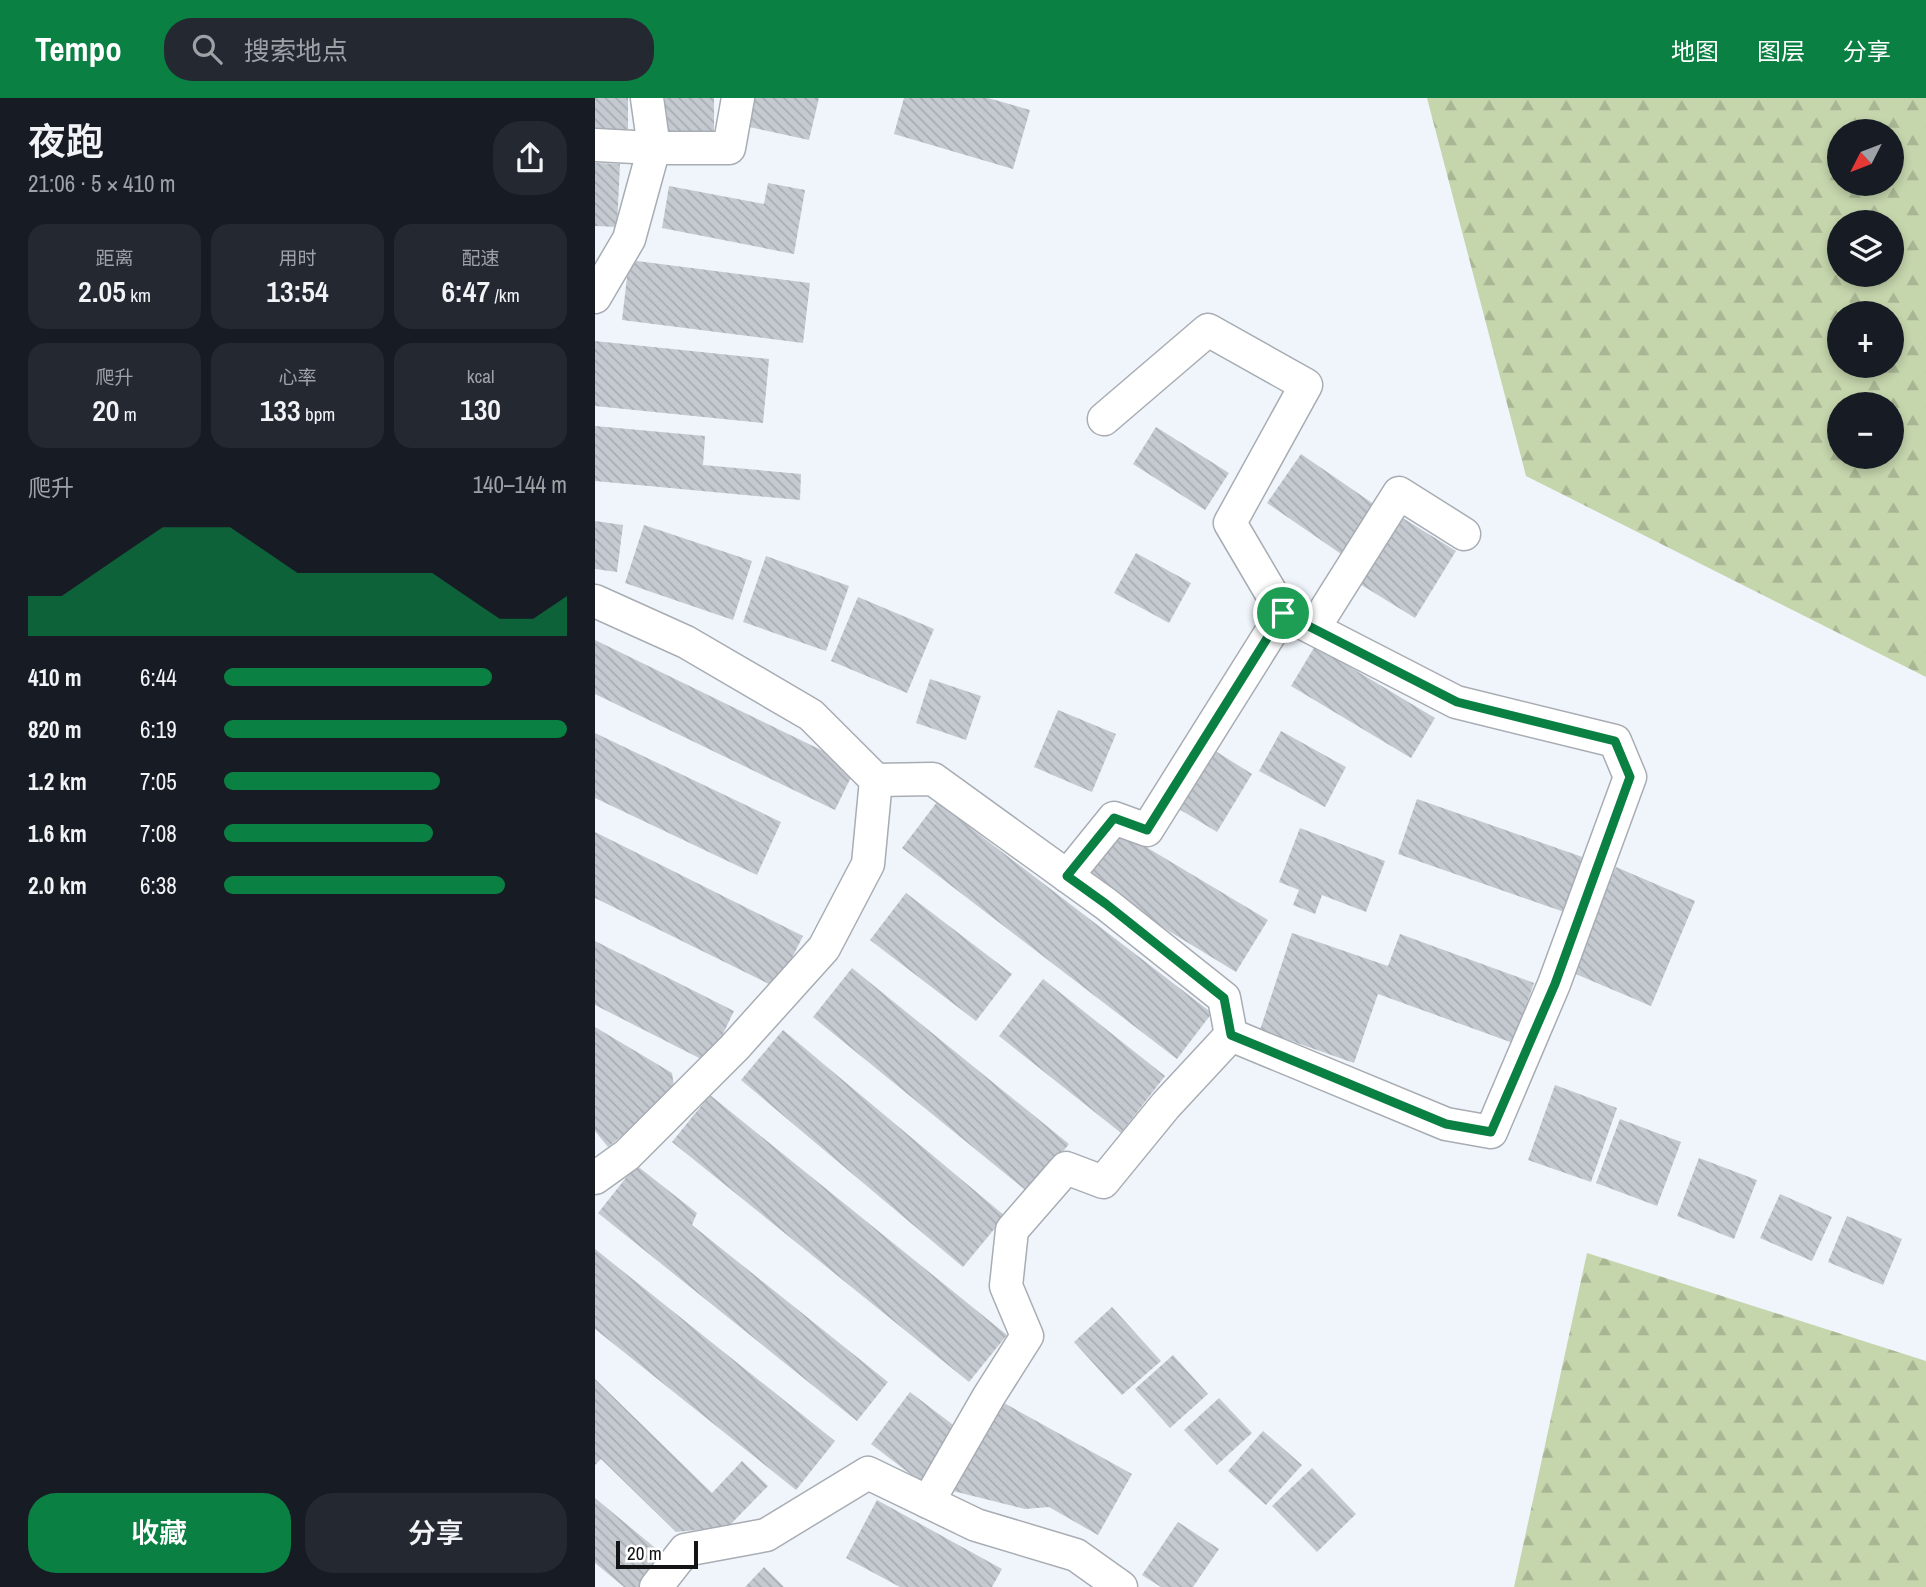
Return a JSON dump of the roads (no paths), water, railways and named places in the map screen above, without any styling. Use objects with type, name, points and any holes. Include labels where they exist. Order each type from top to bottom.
[{"type":"street","points":[[595,297],[629,239],[654,148],[647,98]]},
{"type":"street","points":[[595,145],[729,148],[738,98]]},
{"type":"street","points":[[1104,419],[1208,330],[1306,385],[1230,523],[1283,613],[1457,702],[1615,741],[1630,777],[1555,984],[1491,1132],[1446,1124],[1231,1035]]},
{"type":"street","points":[[1314,628],[1399,492],[1464,534]]},
{"type":"street","points":[[595,601],[686,642],[811,715],[876,780],[933,779],[1117,913],[1224,998],[1231,1035]]},
{"type":"street","points":[[1067,876],[1114,818],[1147,830],[1283,613]]},
{"type":"street","points":[[595,1178],[627,1154],[734,1048],[824,948],[868,864],[876,780]]},
{"type":"street","points":[[928,1503],[1027,1336],[1006,1286],[1011,1230],[1066,1167],[1103,1182],[1166,1105],[1231,1035]]},
{"type":"street","points":[[656,1587],[685,1550],[766,1535],[868,1473],[976,1525],[1076,1555],[1121,1587]]}]
